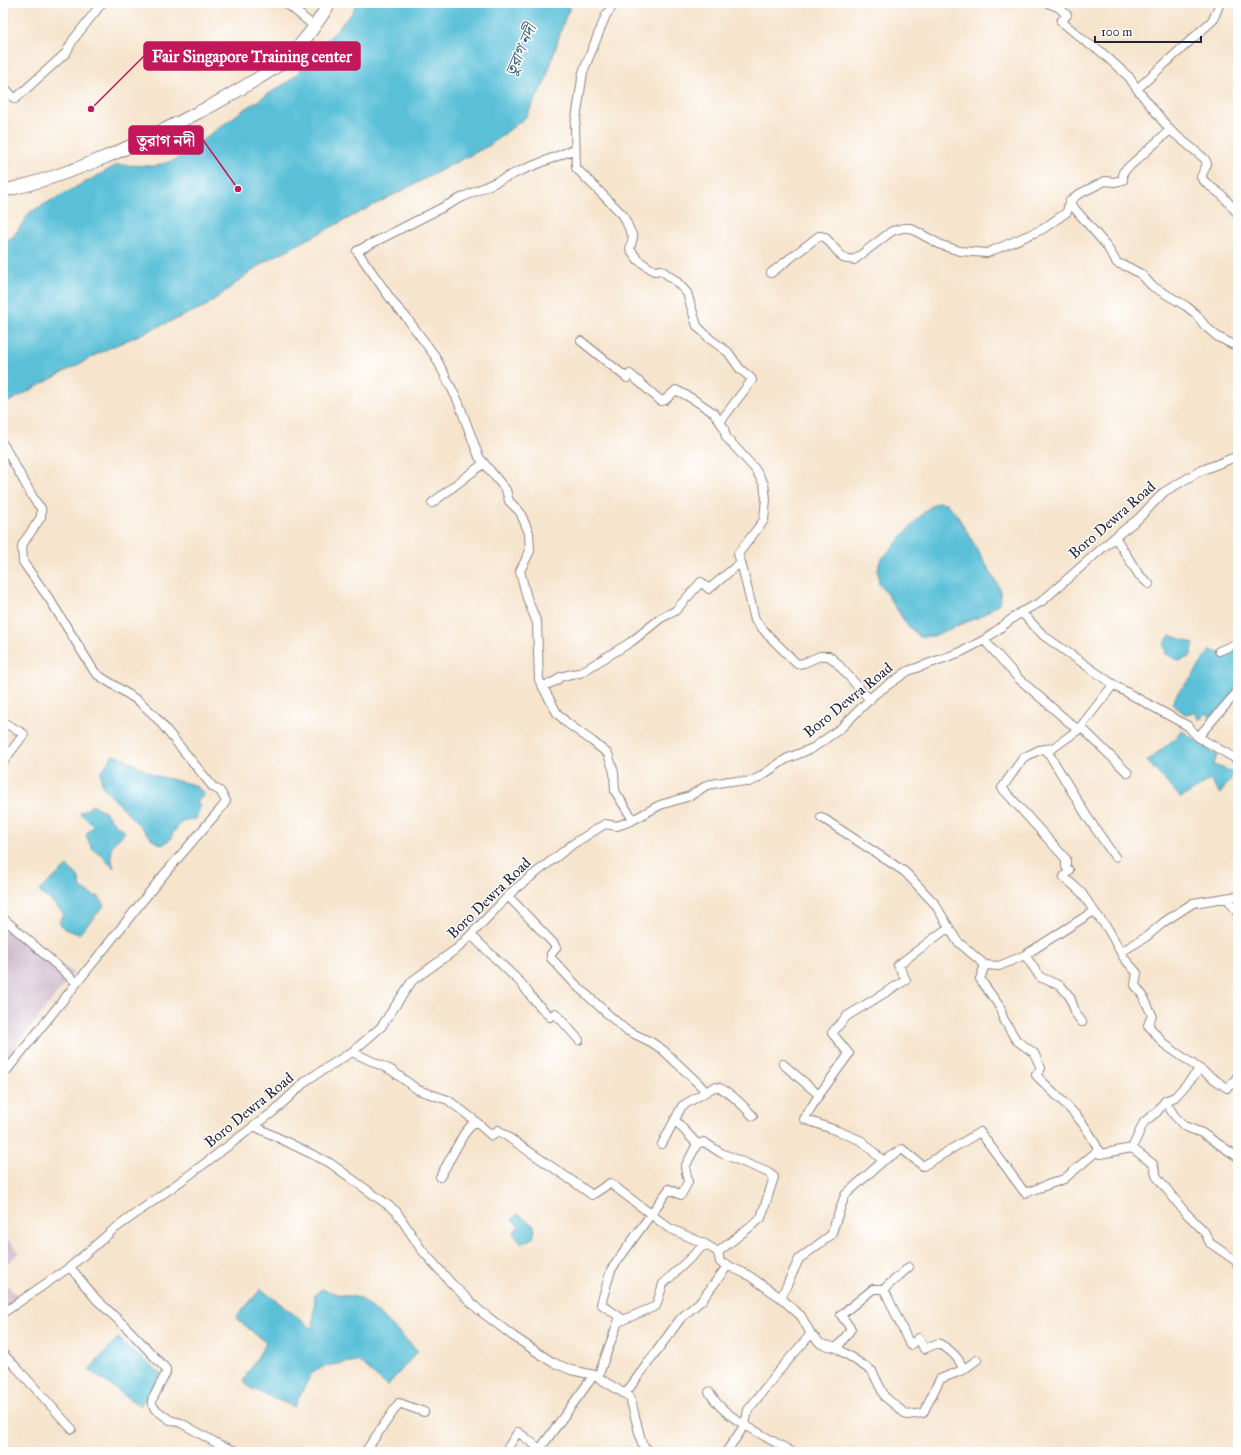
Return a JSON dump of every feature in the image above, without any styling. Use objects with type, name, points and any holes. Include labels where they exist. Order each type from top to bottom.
[{"type":"highway","points":[[3,191],[59,176],[98,160],[160,132],[221,101],[287,59],[304,42],[330,3]]},
{"type":"street","points":[[3,86],[15,98],[66,53],[73,40],[102,3]]},
{"type":"street","points":[[286,3],[315,27]]},
{"type":"street","points":[[615,3],[606,15],[583,72],[575,126],[576,168],[623,215],[634,237],[630,249],[635,258],[654,271],[661,270],[681,286],[687,293],[697,326],[710,339],[728,352],[740,369],[751,378],[752,380],[747,388],[720,422]]},
{"type":"street","points":[[1048,3],[1058,7],[1067,15],[1061,21],[1129,77],[1170,130],[1205,159],[1207,164],[1201,177],[1206,183],[1223,196],[1238,214]]},
{"type":"street","points":[[1137,89],[1213,20],[1220,3]]},
{"type":"street","points":[[770,272],[819,236],[825,237],[842,258],[854,260],[892,231],[903,228],[910,228],[941,245],[960,251],[987,253],[1043,229],[1067,212],[1069,202],[1077,195],[1105,181],[1114,182],[1123,180],[1123,172],[1170,130]]},
{"type":"street","points":[[575,149],[520,171],[463,197],[357,252],[395,305],[406,317],[435,356],[458,401],[471,438],[484,464],[506,490],[509,501],[520,512],[528,533],[530,551],[520,571],[527,598],[537,624],[540,680],[557,713],[567,723],[592,740],[608,754],[614,772],[615,791],[621,803],[633,820]]},
{"type":"street","points":[[1069,202],[1106,245],[1117,263],[1141,274],[1152,286],[1191,310],[1205,326],[1218,337],[1238,347]]},
{"type":"street","points":[[581,341],[627,378],[630,374],[661,401],[665,400],[676,390],[714,413],[724,428],[726,437],[755,469],[764,484],[766,499],[764,520],[738,554],[755,620],[797,664],[804,663],[820,656],[829,656],[870,700]]},
{"type":"street","points":[[3,444],[35,501],[41,508],[41,517],[22,546],[23,562],[50,600],[98,675],[140,702],[155,716],[213,787],[220,791],[226,801],[161,878],[3,1075]]},
{"type":"street","name":"Boro Dewra Road","points":[[3,1313],[70,1267],[113,1230],[273,1112],[307,1080],[352,1052],[381,1027],[412,981],[459,947],[508,896],[542,866],[605,824],[617,826],[633,820],[660,806],[690,796],[707,785],[729,781],[749,782],[758,778],[786,759],[813,748],[841,728],[870,700],[908,671],[961,652],[984,640],[1021,612],[1040,602],[1138,519],[1164,492],[1200,471],[1238,456]]},
{"type":"street","points":[[432,503],[484,464]]},
{"type":"street","points":[[1115,537],[1139,574],[1149,584]]},
{"type":"street","points":[[543,686],[556,681],[560,677],[580,673],[631,642],[661,618],[675,611],[701,582],[709,589],[740,562]]},
{"type":"street","points":[[1021,612],[1044,636],[1113,685],[1188,726],[1198,736],[1238,760]]},
{"type":"street","points":[[984,640],[1019,679],[1080,728],[1128,773]]},
{"type":"street","points":[[1219,651],[1238,643]]},
{"type":"street","points":[[1113,685],[1080,728],[1053,748],[1039,750],[1023,758],[1002,788],[1066,859],[1066,867],[1069,870],[1064,877],[1080,892],[1108,929],[1121,952],[1137,974],[1135,985],[1143,996],[1152,1015],[1148,1025],[1164,1044],[1227,1088],[1234,1082],[1238,1075]]},
{"type":"street","points":[[1198,736],[1238,692]]},
{"type":"street","points":[[3,722],[24,734],[3,762]]},
{"type":"street","points":[[1046,749],[1088,818],[1115,857]]},
{"type":"street","points":[[821,817],[905,872],[935,904],[957,941],[985,966],[999,966],[1025,955],[1094,911]]},
{"type":"street","points":[[508,896],[554,944],[556,948],[551,954],[551,958],[576,986],[626,1030],[651,1042],[663,1050],[705,1091]]},
{"type":"street","points":[[1121,952],[1146,937],[1164,922],[1193,903],[1228,899],[1238,896]]},
{"type":"street","points":[[1228,899],[1238,914]]},
{"type":"street","points":[[3,918],[77,983]]},
{"type":"street","points":[[883,1161],[862,1142],[838,1131],[804,1119],[819,1095],[849,1054],[832,1033],[847,1016],[906,980],[898,965],[949,927]]},
{"type":"street","points":[[471,935],[521,983],[533,999],[550,1017],[555,1013],[579,1040]]},
{"type":"street","points":[[1025,955],[1040,977],[1061,986],[1070,997],[1076,1014],[1082,1022]]},
{"type":"street","points":[[985,966],[980,979],[1000,1007],[1003,1018],[1016,1040],[1034,1053],[1041,1068],[1036,1075],[1075,1113],[1094,1138],[1100,1154]]},
{"type":"street","points":[[352,1052],[391,1070],[418,1090],[448,1100],[492,1136],[498,1130],[560,1171],[592,1195],[610,1183],[669,1228],[705,1244],[718,1252],[720,1262],[748,1275],[781,1298],[802,1316],[811,1334],[821,1344],[836,1348],[872,1371],[885,1397],[907,1415],[923,1413],[940,1379],[963,1370],[977,1360]]},
{"type":"street","points":[[783,1064],[819,1095]]},
{"type":"street","points":[[1132,1148],[1144,1122],[1157,1112],[1165,1101],[1175,1097],[1200,1069]]},
{"type":"street","points":[[662,1144],[682,1106],[714,1087],[719,1087],[727,1092],[754,1116]]},
{"type":"street","points":[[1165,1101],[1174,1115],[1184,1126],[1202,1133],[1238,1158]]},
{"type":"street","points":[[440,1177],[464,1134],[473,1123],[473,1119]]},
{"type":"street","points":[[675,1120],[697,1144]]},
{"type":"street","points":[[254,1126],[330,1163],[396,1212],[421,1250],[452,1284],[479,1310],[513,1336],[552,1362],[570,1370],[596,1376],[630,1397],[642,1444],[650,1452]]},
{"type":"street","points":[[781,1298],[799,1259],[831,1235],[845,1195],[883,1161],[902,1149],[923,1166],[980,1132],[1025,1194],[1064,1179],[1096,1152],[1100,1154],[1132,1148],[1153,1164],[1157,1177],[1184,1211],[1204,1231],[1210,1242],[1236,1261],[1238,1266]]},
{"type":"street","points":[[624,1320],[601,1304],[611,1270],[668,1189],[681,1195],[688,1182],[685,1167],[697,1144],[704,1142],[720,1153],[767,1172],[774,1177],[762,1218],[718,1252]]},
{"type":"street","points":[[505,1452],[518,1432],[540,1449],[596,1376],[618,1322],[656,1306],[664,1284],[705,1244]]},
{"type":"street","points":[[625,1394],[681,1318],[702,1300],[728,1265]]},
{"type":"street","points":[[70,1267],[96,1298],[166,1369],[166,1373],[152,1400],[152,1404],[155,1409],[170,1420],[181,1423],[220,1445],[238,1452]]},
{"type":"street","points":[[836,1348],[851,1329],[841,1315],[873,1289],[884,1289],[908,1267]]},
{"type":"street","points":[[884,1289],[910,1345],[919,1338],[924,1349],[938,1343],[948,1348],[962,1363],[963,1370]]},
{"type":"street","points":[[726,1452],[744,1425],[748,1410],[811,1334]]},
{"type":"street","points":[[3,1354],[72,1429]]},
{"type":"street","points":[[709,1392],[715,1402],[731,1416],[792,1452]]},
{"type":"street","points":[[365,1452],[399,1403],[424,1412]]},
{"type":"shaded area","points":[[3,925],[74,973],[3,1061]]},
{"type":"shaded area","points":[[3,1235],[20,1252],[3,1268]]},
{"type":"shaded area","points":[[3,1279],[20,1300],[3,1310]]},
{"type":"water","name":"তুরাগ নদী","points":[[357,3],[572,3],[565,18],[545,82],[526,117],[490,145],[264,262],[206,306],[107,349],[3,405],[3,243],[14,236],[30,212],[117,165],[155,166],[175,160],[242,111],[292,79],[352,13]]},
{"type":"water","points":[[938,502],[946,503],[957,515],[999,587],[1001,600],[997,605],[981,616],[933,636],[920,637],[908,626],[879,584],[878,571],[880,561],[926,510]]},
{"type":"water","points":[[1170,635],[1194,644],[1190,657],[1179,661],[1166,654],[1164,644]]},
{"type":"water","points":[[1238,645],[1238,691],[1212,718],[1205,712],[1203,718],[1198,719],[1195,712],[1185,714],[1172,704],[1178,692],[1192,677],[1210,650],[1219,653]]},
{"type":"water","points":[[1181,730],[1217,755],[1214,765],[1235,773],[1220,794],[1210,780],[1181,798],[1147,761],[1177,737]]},
{"type":"water","points":[[113,755],[123,758],[154,775],[194,785],[204,793],[204,795],[197,802],[200,807],[196,819],[184,820],[172,834],[173,837],[163,845],[154,841],[102,786],[101,772]]},
{"type":"water","points":[[93,805],[105,812],[117,826],[125,831],[112,846],[111,855],[114,868],[106,861],[102,854],[94,850],[86,834],[93,826],[80,813]]},
{"type":"water","points":[[67,866],[78,876],[81,888],[96,897],[97,895],[105,905],[79,934],[64,929],[59,922],[64,914],[39,891]]},
{"type":"water","points":[[517,1214],[533,1225],[535,1229],[533,1238],[522,1243],[513,1233],[519,1226],[512,1220]]},
{"type":"water","points":[[261,1289],[313,1329],[315,1295],[321,1289],[337,1294],[360,1298],[418,1351],[387,1386],[358,1361],[325,1366],[311,1374],[294,1407],[250,1388],[243,1381],[266,1343],[236,1318]]},
{"type":"water","points":[[118,1338],[161,1374],[140,1406],[89,1370]]},
{"type":"place","name":"Fair Singapore Training center","points":[[91,109]]},
{"type":"place","name":"তুরাগ নদী","points":[[238,189]]}]
